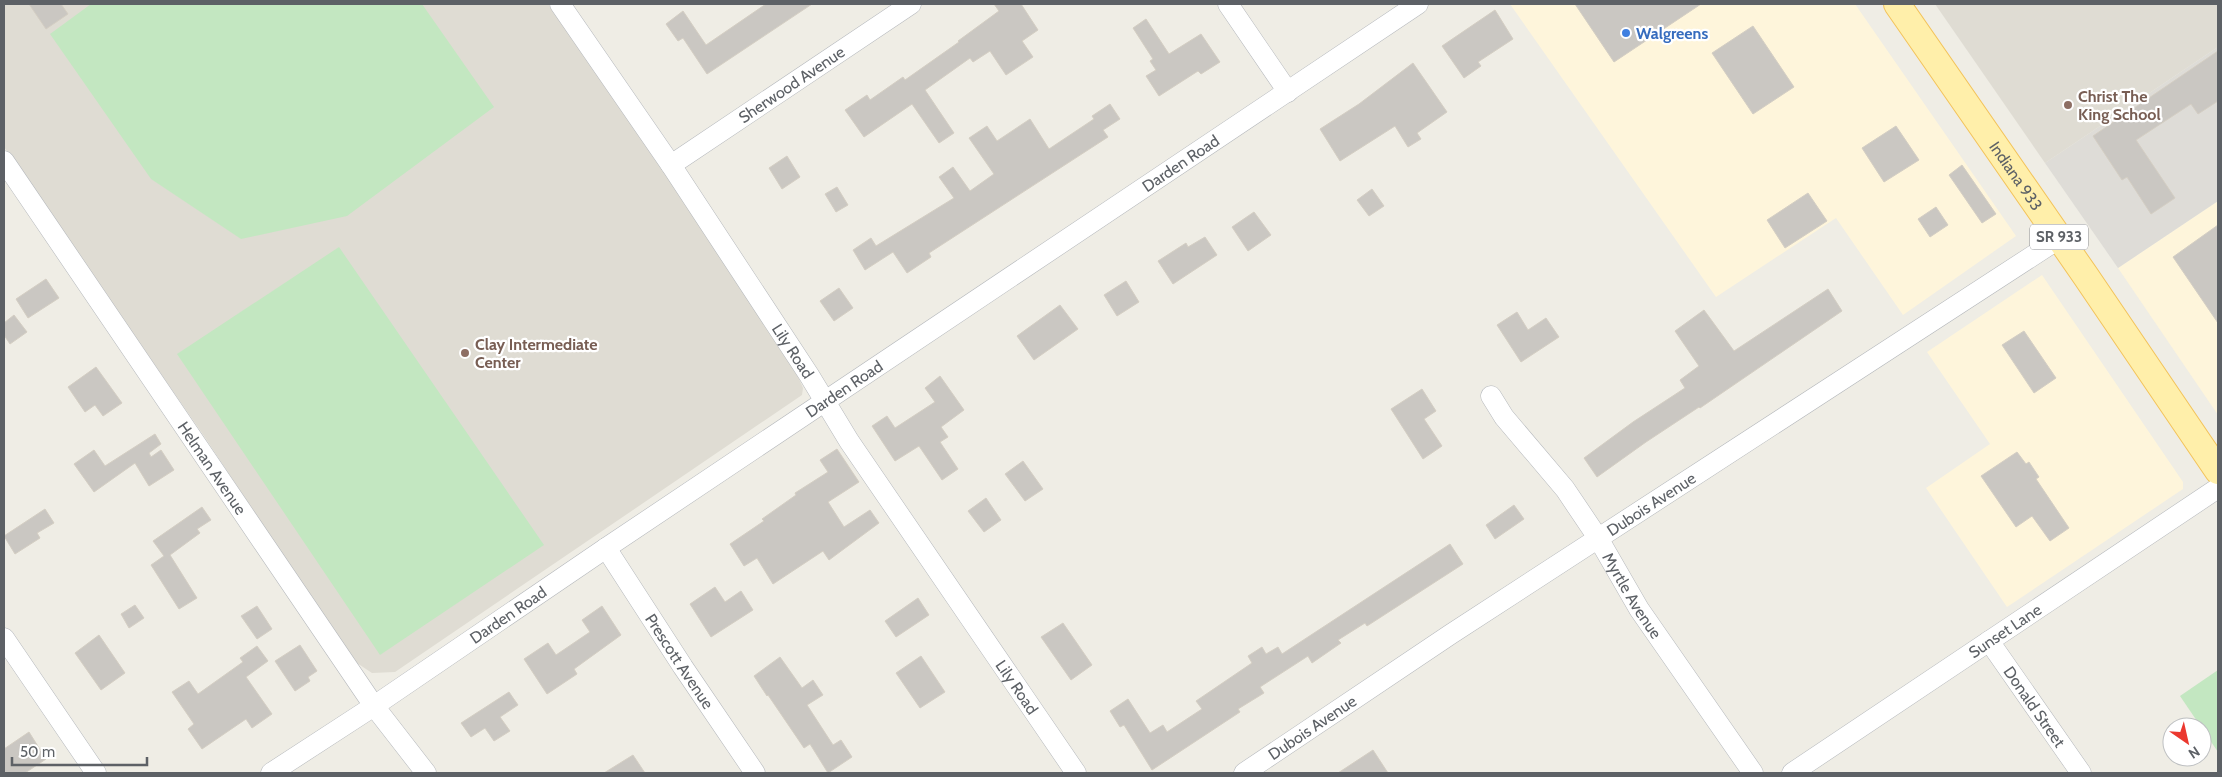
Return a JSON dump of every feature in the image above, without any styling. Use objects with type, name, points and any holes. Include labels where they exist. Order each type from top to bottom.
[{"type":"main road","name":"Indiana 933","points":[[1897,4],[2060,238],[2218,471]]},
{"type":"street","name":"Lily Road","points":[[560,4],[671,165],[826,402],[849,441],[1076,773]]},
{"type":"street","name":"Sherwood Avenue","points":[[671,165],[911,4]]},
{"type":"street","points":[[1228,4],[1288,92]]},
{"type":"street","name":"Darden Road","points":[[271,773],[374,706],[606,548],[1418,4]]},
{"type":"street","name":"Helman Avenue","points":[[4,161],[374,706],[426,773]]},
{"type":"street","name":"Dubois Avenue","points":[[1244,773],[1598,538],[2060,238]]},
{"type":"street","name":"Myrtle Avenue","points":[[1491,396],[1504,417],[1565,489],[1598,538],[1639,608],[1753,773]]},
{"type":"street","name":"Sunset Lane","points":[[1792,773],[2218,488]]},
{"type":"street","name":"Prescott Avenue","points":[[606,548],[682,667],[755,773]]},
{"type":"street","points":[[4,638],[96,773]]},
{"type":"street","name":"Donald Street","points":[[1989,641],[2081,773]]},
{"type":"shaded area","name":"Clay Intermediate Center","points":[[4,4],[548,4],[695,217],[796,372],[803,388],[802,395],[395,672],[372,673],[357,663],[321,613],[204,436],[4,147]]},
{"type":"shaded area","points":[[1510,4],[1855,4],[2016,236],[1903,315],[1836,218],[1716,297]]},
{"type":"shaded area","name":"Christ The King School","points":[[1935,4],[2218,4],[2218,47],[2045,163]]},
{"type":"shaded area","points":[[2218,47],[2218,201],[2118,268],[2045,163]]},
{"type":"shaded area","points":[[2218,201],[2218,415],[2118,268]]},
{"type":"shaded area","points":[[2042,275],[2183,482],[2183,489],[2007,607],[1926,488],[1990,444],[1927,352]]},
{"type":"green space","points":[[91,4],[422,4],[494,107],[347,216],[241,239],[151,179],[50,34]]},
{"type":"green space","points":[[339,247],[544,545],[380,655],[177,354]]},
{"type":"green space","points":[[2218,670],[2218,752],[2212,743],[2212,717],[2194,717],[2180,696]]},
{"type":"building","points":[[29,4],[61,4],[68,14],[46,29]]},
{"type":"building","points":[[766,4],[812,4],[707,74],[683,38],[678,41],[666,24],[683,11],[706,45]]},
{"type":"building","points":[[994,4],[1021,4],[1038,30],[1022,41],[1033,57],[1006,75],[990,51],[973,62],[970,58],[925,90],[954,133],[939,143],[912,104],[864,137],[845,110],[867,95],[870,100],[903,77],[905,80],[959,42],[999,11]]},
{"type":"building","name":"Walgreens","points":[[1575,4],[1701,4],[1614,62]]},
{"type":"building","points":[[1495,10],[1513,39],[1478,62],[1481,66],[1464,78],[1442,46]]},
{"type":"building","points":[[1146,19],[1169,54],[1201,34],[1220,62],[1201,74],[1198,71],[1159,96],[1146,76],[1156,70],[1150,61],[1153,59],[1133,28]]},
{"type":"building","points":[[1753,26],[1794,87],[1753,114],[1712,53]]},
{"type":"building","points":[[2218,51],[2218,101],[2198,114],[2191,104],[2136,140],[2175,198],[2151,214],[2127,177],[2122,180],[2093,136]]},
{"type":"building","points":[[1413,63],[1447,112],[1417,133],[1421,139],[1408,147],[1395,126],[1340,161],[1320,129],[1359,104]]},
{"type":"building","points":[[1110,104],[1120,119],[1103,130],[1108,137],[929,253],[931,257],[907,273],[893,252],[865,270],[853,250],[871,238],[876,246],[954,198],[939,177],[953,167],[970,191],[994,174],[969,138],[987,126],[997,141],[1030,119],[1049,149],[1094,119],[1092,116]]},
{"type":"building","points":[[1896,126],[1919,160],[1884,182],[1862,148]]},
{"type":"building","points":[[787,156],[800,177],[782,189],[769,168]]},
{"type":"building","points":[[1962,165],[1996,214],[1982,223],[1949,175]]},
{"type":"building","points":[[837,187],[848,205],[836,212],[825,194]]},
{"type":"building","points":[[1372,189],[1384,206],[1369,216],[1357,200]]},
{"type":"building","points":[[1808,193],[1827,221],[1785,248],[1767,220]]},
{"type":"building","points":[[1936,207],[1948,225],[1930,237],[1918,219]]},
{"type":"building","points":[[1254,212],[1271,235],[1248,251],[1232,227]]},
{"type":"building","points":[[2218,225],[2218,323],[2173,257]]},
{"type":"building","points":[[1205,237],[1217,255],[1173,284],[1158,261],[1186,243],[1188,247]]},
{"type":"building","points":[[46,279],[59,298],[28,318],[16,299]]},
{"type":"building","points":[[1126,281],[1139,302],[1117,316],[1104,295]]},
{"type":"building","points":[[839,288],[853,308],[834,321],[820,301]]},
{"type":"building","points":[[1828,289],[1842,311],[1597,477],[1584,458],[1633,422],[1685,388],[1680,380],[1699,366],[1675,331],[1704,310],[1734,351]]},
{"type":"building","points":[[1060,305],[1078,329],[1034,360],[1017,336]]},
{"type":"building","points":[[1517,312],[1528,330],[1546,318],[1559,337],[1521,362],[1497,325]]},
{"type":"building","points":[[14,315],[27,332],[10,344],[4,335],[4,323]]},
{"type":"building","points":[[2024,331],[2056,378],[2034,393],[2002,345]]},
{"type":"building","points":[[96,367],[122,403],[103,416],[95,405],[85,412],[68,387]]},
{"type":"building","points":[[940,376],[964,410],[941,427],[948,437],[940,442],[958,469],[942,480],[919,446],[895,461],[872,426],[887,416],[895,428],[935,402],[925,388]]},
{"type":"building","points":[[1422,389],[1436,411],[1424,419],[1442,446],[1423,459],[1391,409]]},
{"type":"building","points":[[155,434],[161,444],[149,453],[151,457],[161,450],[174,470],[149,486],[135,463],[94,492],[74,464],[94,450],[105,466]]},
{"type":"building","points":[[837,449],[859,482],[828,502],[844,527],[870,510],[879,523],[829,560],[823,551],[773,584],[757,558],[744,566],[730,544],[764,521],[762,519],[796,495],[795,493],[828,472],[820,460]]},
{"type":"building","points":[[2017,452],[2026,464],[2029,462],[2039,477],[2036,479],[2069,528],[2050,541],[2032,516],[2016,527],[1981,476]]},
{"type":"building","points":[[1023,461],[1043,489],[1025,501],[1005,474]]},
{"type":"building","points":[[986,498],[1001,520],[984,532],[968,511]]},
{"type":"building","points":[[1514,505],[1524,519],[1495,539],[1486,525]]},
{"type":"building","points":[[202,507],[211,520],[197,529],[200,533],[170,555],[197,598],[179,609],[151,565],[164,556],[153,541]]},
{"type":"building","points":[[45,509],[54,523],[37,533],[40,538],[15,554],[4,536]]},
{"type":"building","points":[[1450,544],[1463,564],[1367,626],[1365,623],[1338,640],[1341,643],[1312,663],[1308,656],[1260,687],[1264,693],[1238,709],[1240,712],[1152,770],[1124,725],[1120,727],[1110,711],[1128,699],[1150,733],[1163,725],[1167,732],[1202,709],[1196,701],[1252,663],[1248,656],[1262,647],[1266,654],[1278,647],[1282,654]]},
{"type":"building","points":[[715,587],[725,602],[741,591],[753,610],[711,637],[690,604]]},
{"type":"building","points":[[918,598],[929,615],[896,637],[885,621]]},
{"type":"building","points":[[135,605],[144,618],[129,628],[121,614]]},
{"type":"building","points":[[257,606],[272,629],[257,639],[241,616]]},
{"type":"building","points":[[602,606],[621,635],[574,669],[577,674],[547,694],[524,659],[548,643],[556,655],[590,632],[582,620]]},
{"type":"building","points":[[1063,623],[1092,665],[1071,680],[1041,637]]},
{"type":"building","points":[[99,635],[125,673],[101,690],[75,653]]},
{"type":"building","points":[[300,645],[317,671],[308,677],[310,681],[295,691],[275,661]]},
{"type":"building","points":[[257,646],[268,661],[246,677],[272,714],[252,728],[246,719],[202,749],[188,729],[194,724],[172,692],[189,681],[198,694],[243,662],[240,658]]},
{"type":"building","points":[[921,656],[945,692],[920,708],[896,673]]},
{"type":"building","points":[[780,657],[802,688],[813,680],[823,695],[807,705],[833,745],[841,740],[852,757],[828,773],[810,744],[804,748],[754,676]]},
{"type":"building","points":[[509,692],[518,705],[500,717],[510,731],[494,741],[485,728],[471,737],[461,723]]},
{"type":"building","points":[[29,732],[46,759],[25,773],[4,773],[4,749]]},
{"type":"building","points":[[1373,750],[1388,773],[1338,773]]},
{"type":"building","points":[[633,755],[645,773],[604,773]]},
{"type":"place","name":"Walgreens","points":[[1626,33]]},
{"type":"place","name":"Christ The King School","points":[[2068,105]]},
{"type":"place","name":"Clay Intermediate Center","points":[[465,353]]}]
